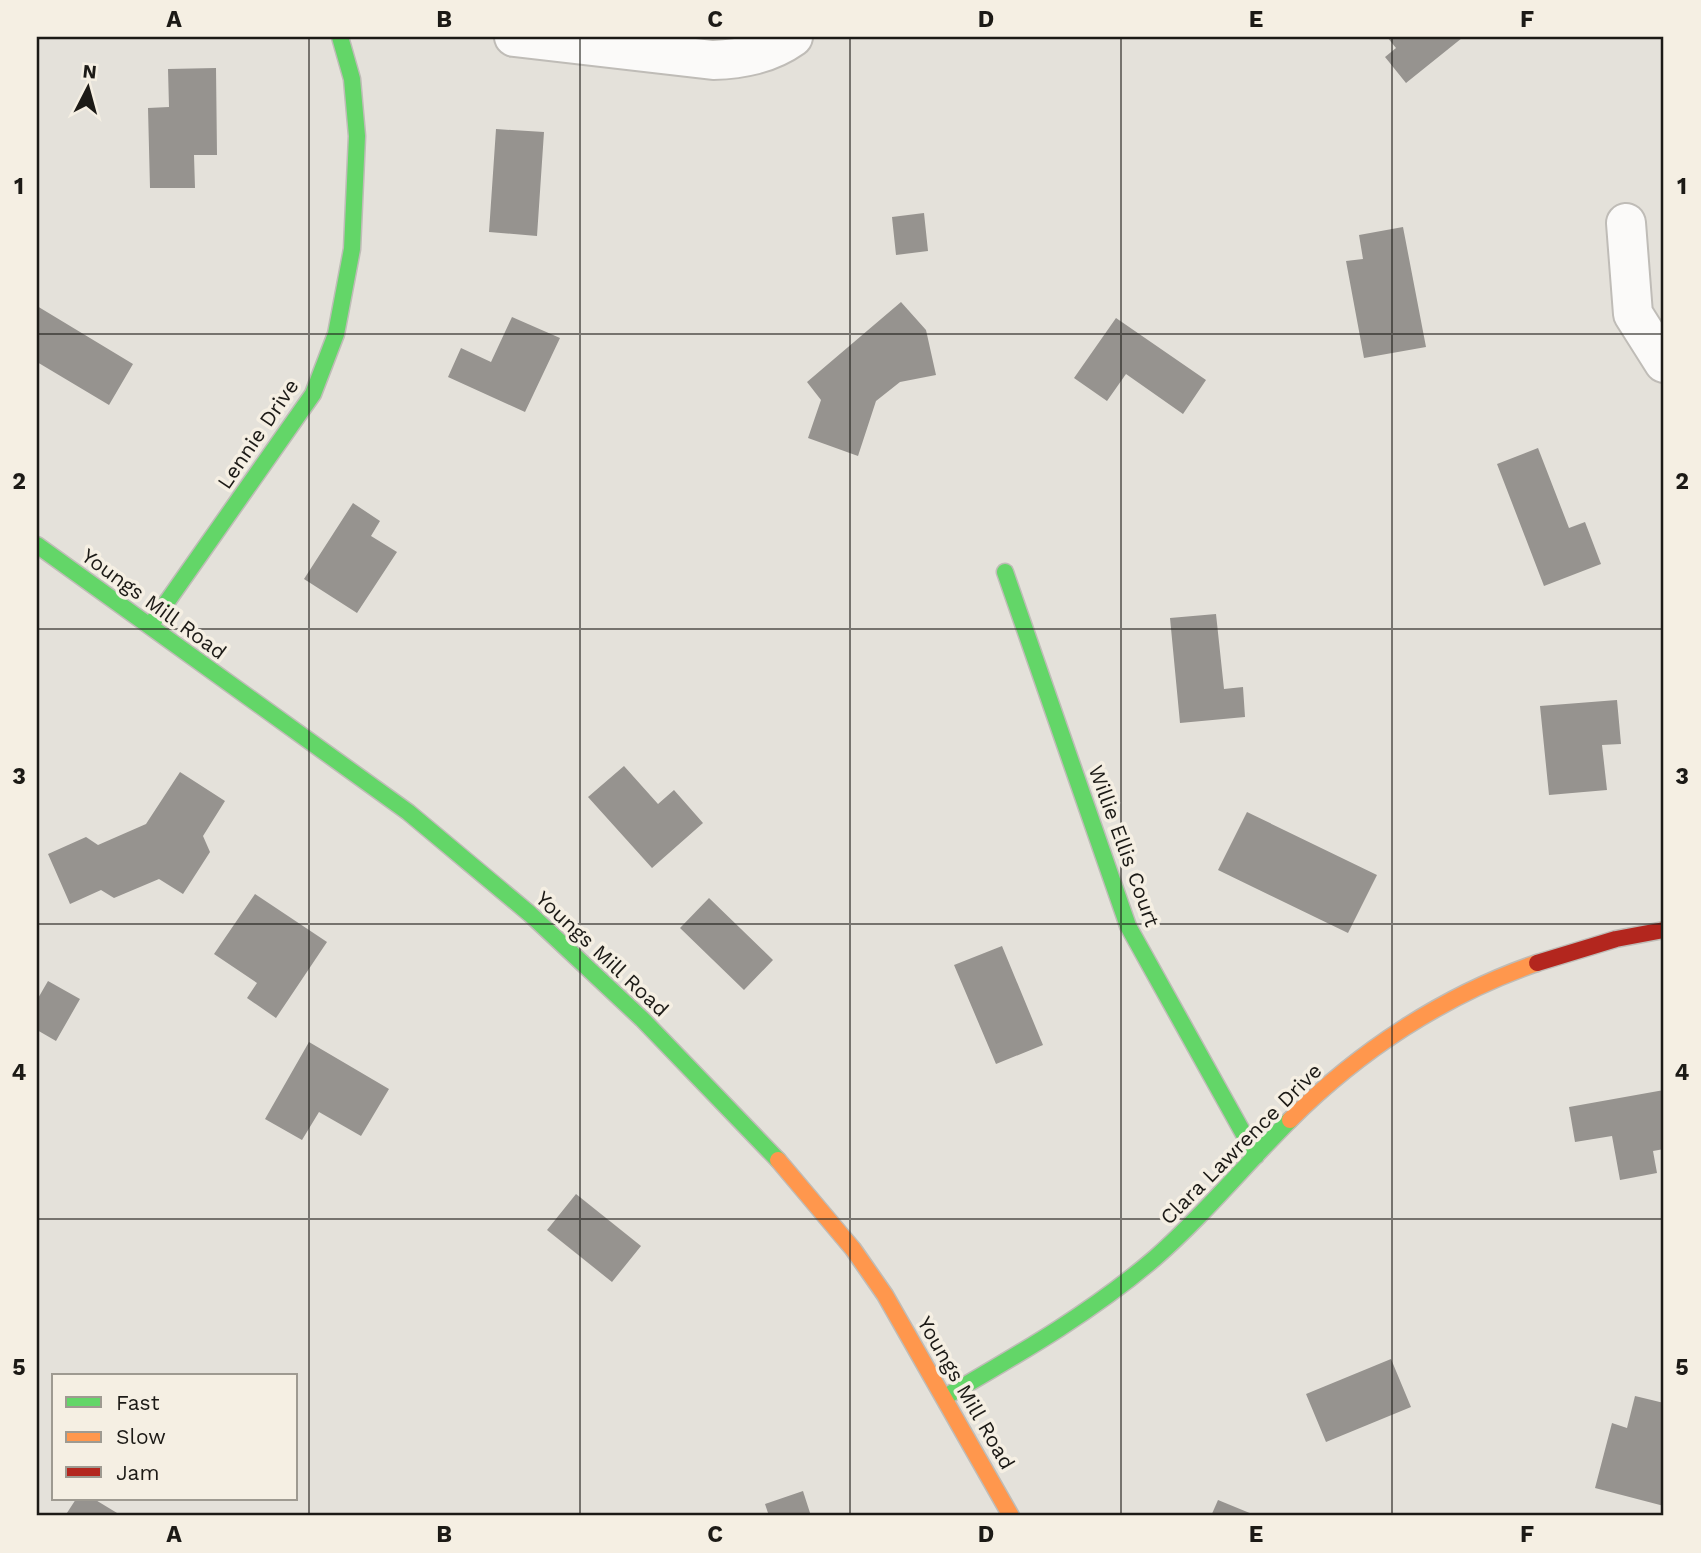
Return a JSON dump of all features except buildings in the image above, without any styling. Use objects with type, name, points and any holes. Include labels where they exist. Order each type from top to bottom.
[{"type":"street","name":"Lennie Drive","points":[[150,626],[313,394],[336,334],[352,249],[357,135],[352,79],[340,37]]},
{"type":"street","points":[[514,37],[713,60],[741,59],[781,45],[793,37]]},
{"type":"street","points":[[1626,223],[1633,314],[1664,363]]},
{"type":"street","name":"Youngs Mill Road","points":[[40,554],[150,626],[408,812],[530,914],[642,1019],[761,1140],[853,1249],[885,1295],[1011,1516]]},
{"type":"street","name":"Willie Ellis Court","points":[[1005,572],[1128,926],[1256,1156]]},
{"type":"street","name":"Clara Lawrence Drive","points":[[945,1397],[1014,1357],[1105,1298],[1179,1236],[1316,1094],[1373,1049],[1457,998],[1535,962],[1617,938],[1664,930]]},
{"type":"traffic: fast","points":[[150,626],[313,394],[336,334],[352,249],[357,136],[352,79],[340,37]]},
{"type":"traffic: fast","points":[[37,545],[408,812],[530,914],[642,1019],[778,1160]]},
{"type":"traffic: fast","points":[[1005,572],[1128,926],[1256,1156]]},
{"type":"traffic: fast","points":[[945,1397],[1053,1332],[1131,1278],[1190,1225],[1290,1120]]},
{"type":"traffic: slow","points":[[1290,1120],[1345,1071],[1405,1028],[1469,991],[1537,963]]},
{"type":"traffic: slow","points":[[778,1160],[853,1249],[885,1295],[1011,1516]]},
{"type":"traffic: jam","points":[[1537,963],[1616,939],[1664,930]]}]
